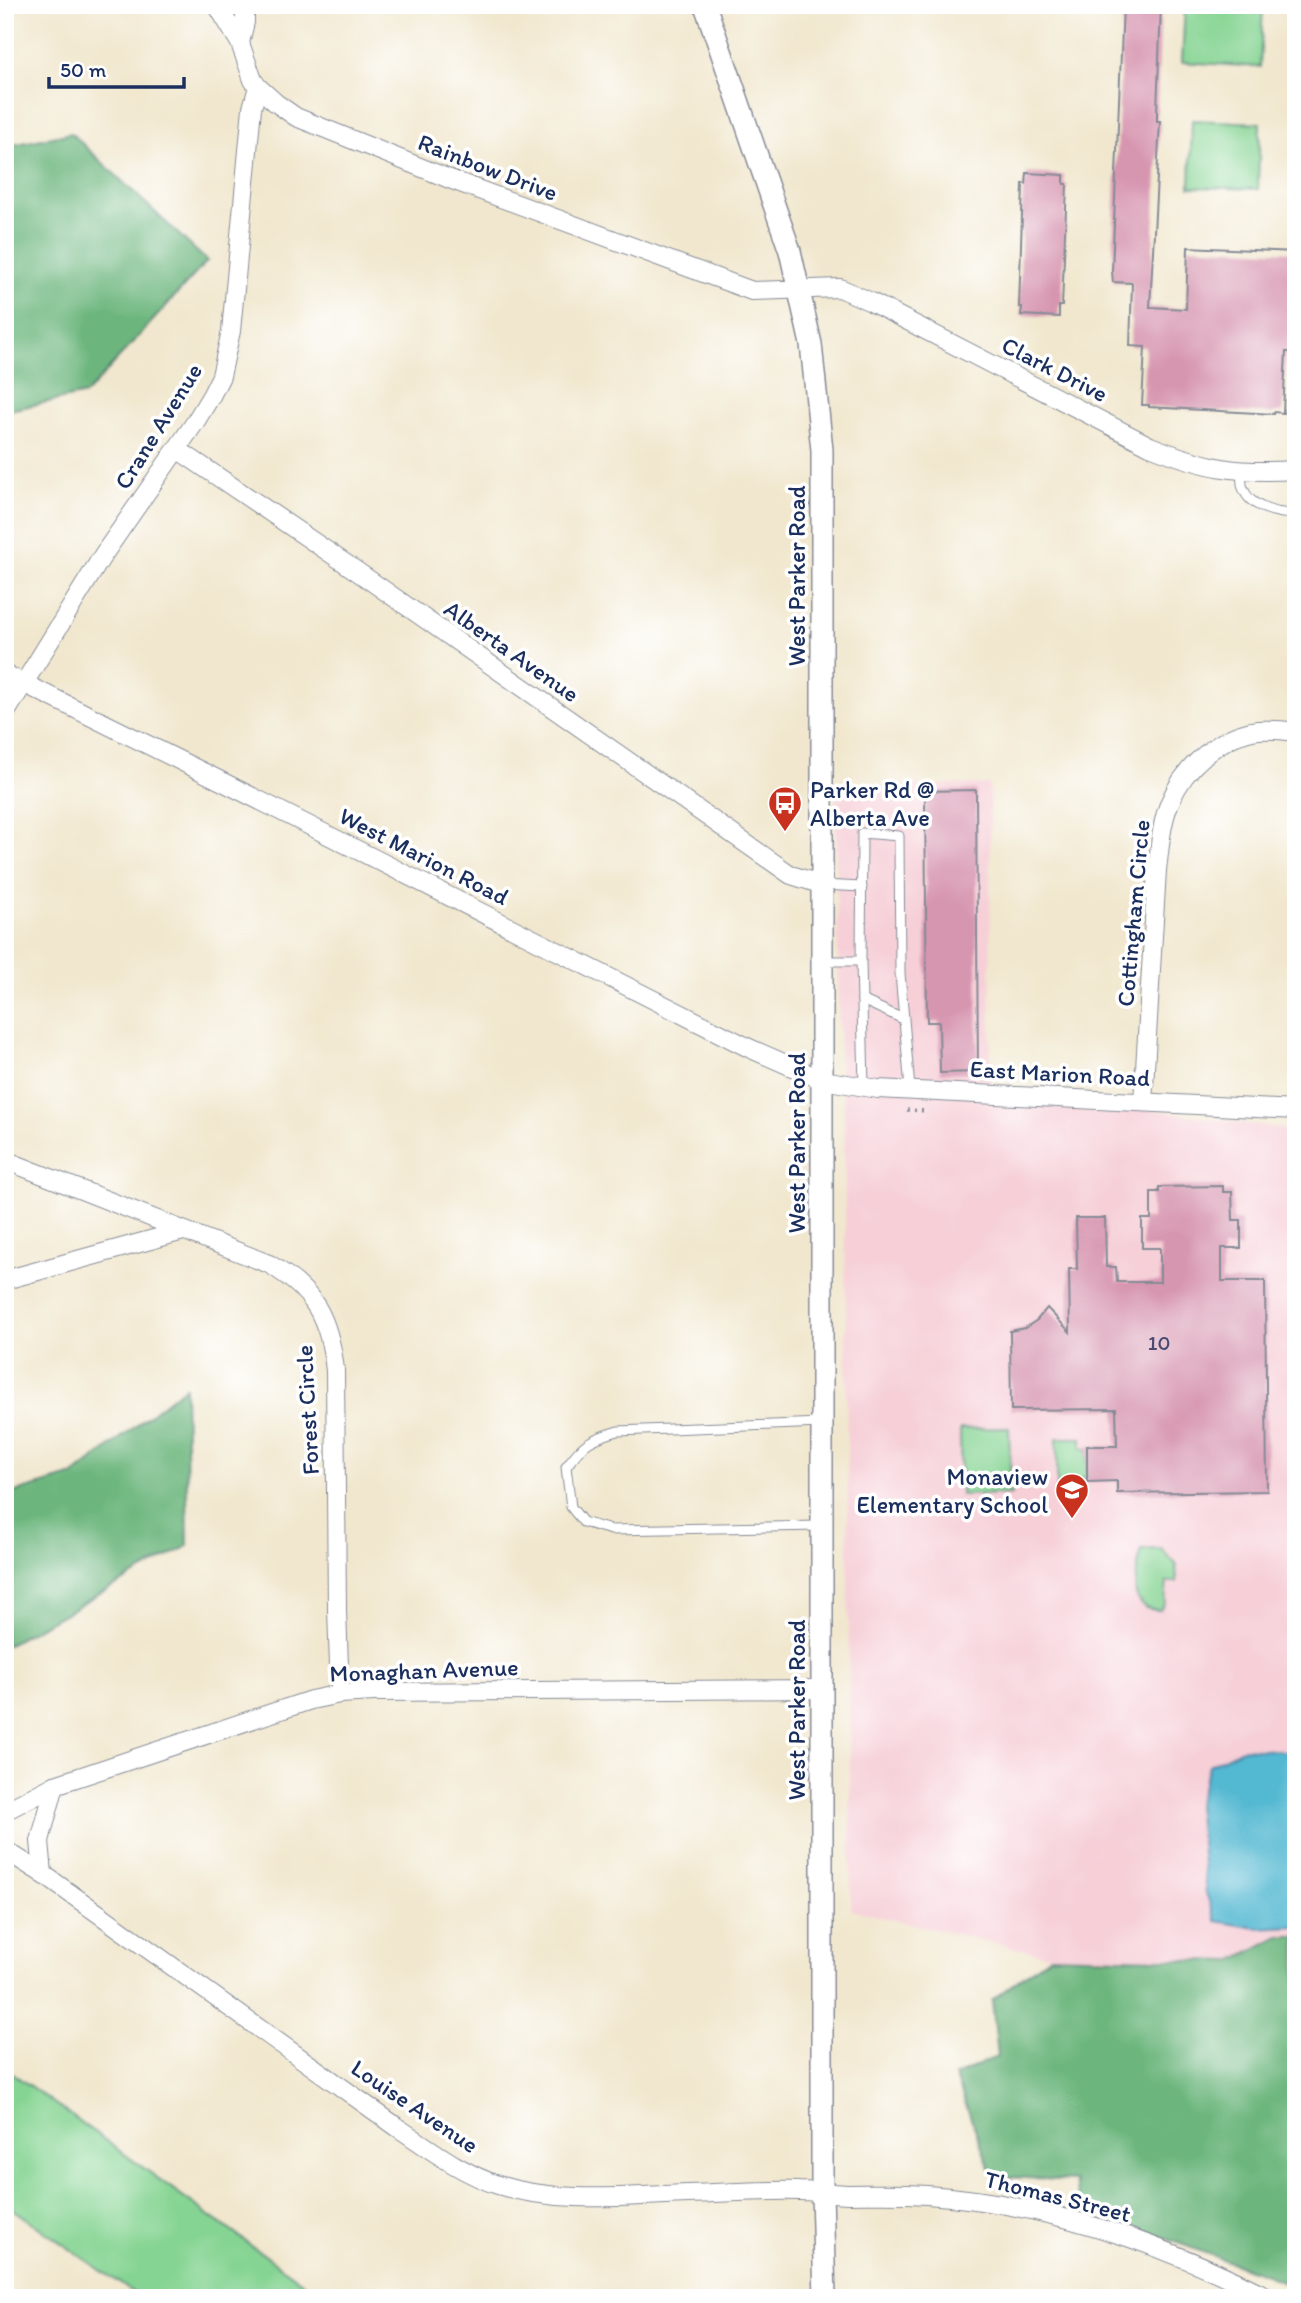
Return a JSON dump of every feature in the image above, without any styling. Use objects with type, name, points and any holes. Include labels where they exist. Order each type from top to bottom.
[{"type":"street","name":"Rainbow Drive","points":[[217,5],[240,43],[253,80],[275,103],[296,117],[447,178],[752,291],[799,290]]},
{"type":"street","points":[[240,43],[245,22],[245,5]]},
{"type":"street","name":"West Parker Road","points":[[705,5],[781,225],[799,290],[811,344],[822,450],[822,2193],[825,2298]]},
{"type":"street","name":"Crane Avenue","points":[[5,713],[103,555],[177,449],[221,376],[231,331],[252,108],[258,87]]},
{"type":"street","name":"Clark Drive","points":[[799,290],[840,288],[1150,446],[1192,462],[1241,471],[1296,470]]},
{"type":"street","name":"Alberta Avenue","points":[[177,449],[347,564],[770,861],[791,875],[823,885]]},
{"type":"street","name":"West Marion Road","points":[[5,674],[737,1041],[822,1080]]},
{"type":"street","name":"Cottingham Circle","points":[[1143,1102],[1157,870],[1161,832],[1175,789],[1200,759],[1224,743],[1260,730],[1296,732]]},
{"type":"street","name":"East Marion Road","points":[[822,1080],[864,1087],[1296,1110]]},
{"type":"street","name":"Forest Circle","points":[[5,1160],[183,1231],[246,1253],[289,1275],[308,1292],[318,1307],[332,1346],[335,1370],[340,1694]]},
{"type":"street","points":[[5,1280],[183,1231]]},
{"type":"street","name":"Monaghan Avenue","points":[[5,1811],[55,1785],[311,1700],[340,1694],[822,1689]]},
{"type":"street","points":[[43,1874],[40,1841],[55,1785]]},
{"type":"street","name":"Louise Avenue","points":[[5,1850],[43,1874],[397,2127],[450,2163],[479,2178],[525,2192],[582,2197],[798,2191],[822,2193]]},
{"type":"street","name":"Thomas Street","points":[[822,2193],[967,2198],[1016,2207],[1094,2227],[1152,2246],[1224,2274],[1270,2298]]},
{"type":"lane","points":[[1241,471],[1243,488],[1254,503],[1282,514],[1296,514]]},
{"type":"lane","points":[[864,1087],[862,833],[899,836],[900,972],[910,1089]]},
{"type":"lane","points":[[823,885],[862,887]]},
{"type":"lane","points":[[822,961],[861,961]]},
{"type":"lane","points":[[862,1000],[903,1019]]},
{"type":"lane","points":[[822,1423],[618,1431],[600,1436],[580,1447],[566,1467],[571,1507],[583,1522],[611,1530],[822,1526]]},
{"type":"shaded area","name":"Monaview Elementary School","points":[[990,784],[991,1086],[1296,1131],[1296,1936],[1279,1936],[1232,1961],[1050,1956],[851,1910],[844,1106],[843,1084],[840,1083],[835,787]]},
{"type":"green space","points":[[1185,5],[1263,5],[1260,67],[1182,62]]},
{"type":"green space","points":[[1192,120],[1260,123],[1258,189],[1190,187]]},
{"type":"green space","points":[[71,133],[207,261],[86,394],[5,411],[5,149],[8,146]]},
{"type":"green space","points":[[185,1387],[188,1546],[5,1646],[5,1495],[74,1475]]},
{"type":"green space","points":[[1009,1428],[1011,1494],[961,1495],[960,1429]]},
{"type":"green space","points":[[1057,1438],[1082,1438],[1082,1448],[1087,1449],[1087,1477],[1082,1478],[1082,1488],[1057,1487]]},
{"type":"green space","points":[[1161,1549],[1176,1564],[1177,1582],[1167,1582],[1165,1603],[1160,1610],[1149,1609],[1137,1598],[1136,1580],[1141,1550]]},
{"type":"green space","points":[[1279,1936],[1296,1936],[1296,2287],[1079,2207],[1075,2181],[993,2176],[955,2076],[998,2056],[992,2000],[1050,1956],[1232,1961]]},
{"type":"green space","points":[[5,2068],[324,2298],[141,2298],[5,2204]]},
{"type":"water","points":[[1244,1748],[1296,1752],[1296,1926],[1256,1928],[1216,1921],[1206,1893],[1197,1805],[1209,1765]]},
{"type":"building","points":[[1123,5],[1161,5],[1157,111],[1157,121],[1160,121],[1150,307],[1186,309],[1188,247],[1296,252],[1292,352],[1286,352],[1283,413],[1142,405],[1145,347],[1130,346],[1132,283],[1113,282],[1112,271]]},
{"type":"building","points":[[1027,173],[1064,175],[1064,184],[1067,184],[1062,306],[1059,306],[1059,317],[1021,315],[1022,307],[1019,307],[1023,184],[1026,184]]},
{"type":"building","points":[[976,790],[978,1072],[940,1073],[939,1022],[927,1022],[925,791]]},
{"type":"building","points":[[1223,1186],[1223,1192],[1232,1192],[1233,1220],[1241,1220],[1241,1248],[1222,1248],[1222,1281],[1265,1281],[1267,1491],[1117,1493],[1117,1481],[1087,1482],[1087,1446],[1117,1446],[1116,1409],[1011,1410],[1010,1331],[1025,1328],[1037,1320],[1047,1308],[1070,1332],[1069,1269],[1077,1269],[1076,1218],[1105,1218],[1106,1267],[1116,1267],[1117,1282],[1160,1282],[1160,1248],[1142,1248],[1142,1219],[1151,1219],[1151,1192],[1159,1192],[1159,1187]]},
{"type":"place","name":"Parker Rd @ Alberta Ave","points":[[785,833]]},
{"type":"place","name":"Monaview Elementary School","points":[[1072,1520]]}]
